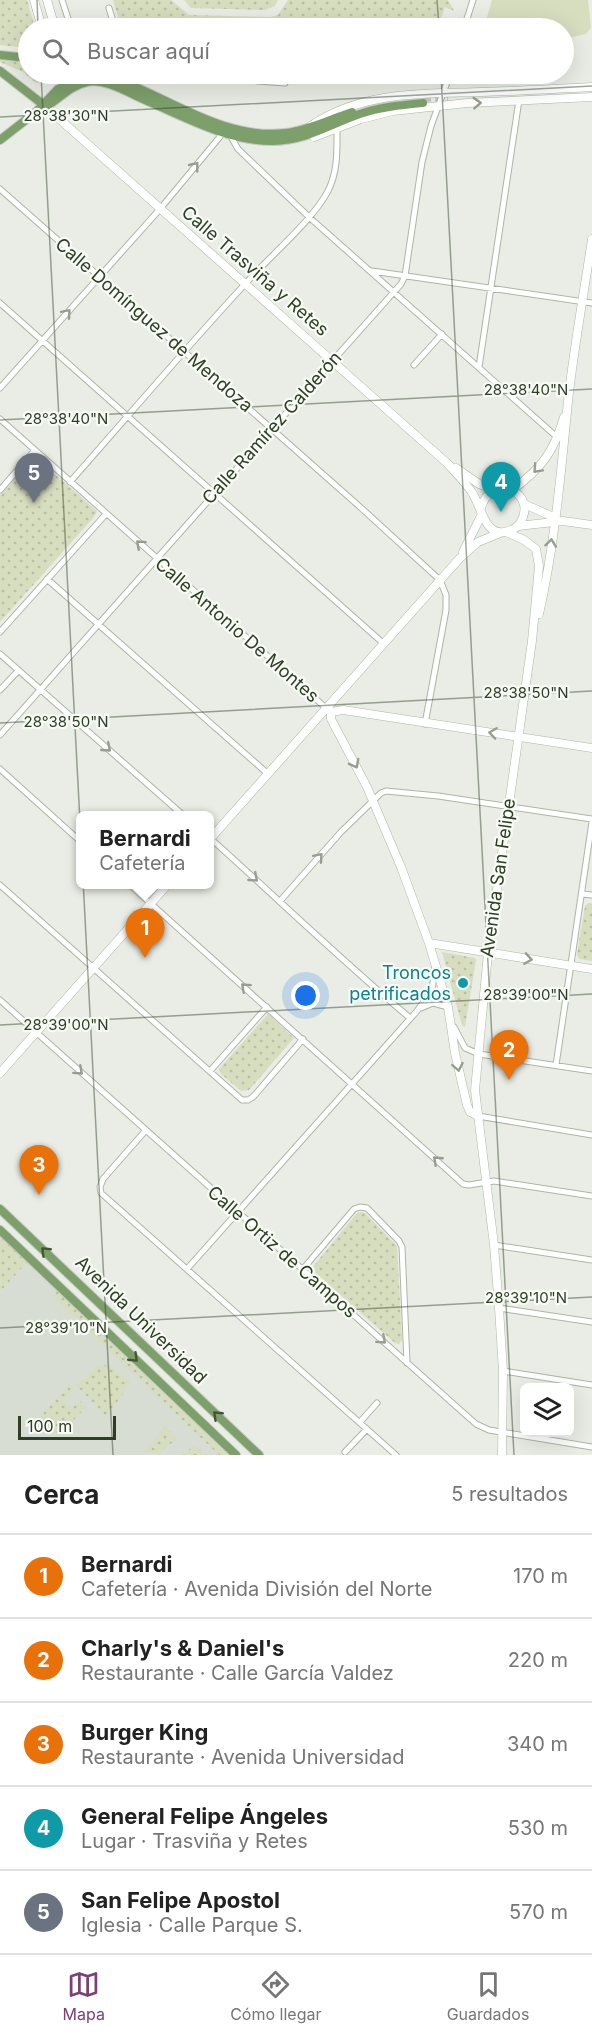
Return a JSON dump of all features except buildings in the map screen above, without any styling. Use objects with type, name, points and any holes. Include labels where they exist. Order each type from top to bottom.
[{"type":"main road","points":[[34,0],[39,18]]},
{"type":"main road","points":[[47,0],[52,18]]},
{"type":"main road","points":[[0,55],[18,57]]},
{"type":"main road","points":[[0,71],[44,106]]},
{"type":"main road","points":[[0,140],[44,106],[79,84]]},
{"type":"main road","points":[[109,84],[226,134],[253,140],[312,138],[380,114],[438,106],[592,97]]},
{"type":"main road","points":[[115,84],[235,129],[273,134],[306,129],[372,105],[399,100],[423,101],[360,114],[297,139]]},
{"type":"main road","points":[[306,129],[334,112],[370,100],[410,94],[592,87]]},
{"type":"main road","name":"Calle Trasviña y Retes","points":[[44,106],[447,463],[472,492],[481,512]]},
{"type":"main road","name":"Avenida San Felipe","points":[[532,641],[545,581],[592,239]]},
{"type":"main road","name":"Avenida San Felipe","points":[[512,490],[547,458],[558,438],[568,401]]},
{"type":"main road","name":"Calle Trasviña y Retes","points":[[447,463],[479,484],[495,490]]},
{"type":"main road","points":[[459,559],[474,534],[488,494],[495,490],[512,490],[521,498],[524,504],[524,516],[518,526]]},
{"type":"main road","points":[[524,504],[554,520]]},
{"type":"main road","points":[[481,512],[489,527],[504,532]]},
{"type":"main road","points":[[214,834],[267,773],[328,710],[383,643],[459,559],[478,542],[518,526],[554,520],[592,525]]},
{"type":"main road","name":"Avenida San Felipe","points":[[502,1455],[503,1371],[499,1308],[494,1245],[475,1090],[488,953],[532,641],[539,575],[538,554],[529,543],[504,532]]},
{"type":"main road","points":[[328,710],[373,801],[429,943],[451,1020],[466,1105],[470,1112],[478,1116]]},
{"type":"main road","name":"Calle Antonio De Montes","points":[[328,710],[343,710],[592,748]]},
{"type":"main road","points":[[0,1073],[164,889]]},
{"type":"main road","points":[[429,943],[592,969]]},
{"type":"main road","name":"Avenida Universidad","points":[[0,1209],[259,1455]]},
{"type":"main road","name":"Avenida Universidad","points":[[0,1230],[236,1455]]},
{"type":"street","points":[[62,0],[68,18]]},
{"type":"street","points":[[467,18],[473,0]]},
{"type":"street","points":[[109,8],[112,18]]},
{"type":"street","name":"Calle Ramírez Calderón","points":[[0,735],[395,291],[405,276],[422,162],[447,84]]},
{"type":"street","points":[[479,367],[519,100]]},
{"type":"street","points":[[70,482],[245,283],[309,217],[327,194],[337,166],[337,129]]},
{"type":"street","points":[[0,388],[226,134],[309,217],[558,438]]},
{"type":"street","name":"Calle Domínguez de Mendoza","points":[[0,189],[440,580]]},
{"type":"street","points":[[370,271],[592,303]]},
{"type":"street","points":[[0,303],[383,643]]},
{"type":"street","points":[[414,365],[442,334]]},
{"type":"street","name":"Calle Antonio De Montes","points":[[0,419],[328,710]]},
{"type":"street","points":[[0,490],[35,450]]},
{"type":"street","points":[[0,632],[106,514]]},
{"type":"street","points":[[47,579],[267,773]]},
{"type":"street","points":[[424,724],[447,600],[440,580]]},
{"type":"street","points":[[0,654],[178,811]]},
{"type":"street","points":[[0,690],[18,671]]},
{"type":"street","points":[[0,770],[76,837]]},
{"type":"street","points":[[280,901],[341,832],[381,793],[391,790],[592,820],[556,1065]]},
{"type":"street","points":[[214,843],[350,967],[410,1018]]},
{"type":"street","points":[[0,885],[242,1100],[248,1100],[303,1039]]},
{"type":"street","points":[[134,889],[353,1083],[461,1183],[469,1185],[485,1181],[500,1181],[592,1196]]},
{"type":"street","points":[[582,894],[592,895]]},
{"type":"street","points":[[187,1269],[417,1011],[434,987],[435,961]]},
{"type":"street","name":"Calle Ortiz de Campos","points":[[0,999],[480,1427],[503,1433],[592,1447]]},
{"type":"street","points":[[417,1011],[433,1003],[448,1007]]},
{"type":"street","points":[[210,1071],[267,1007]]},
{"type":"street","points":[[451,1020],[462,1044],[468,1050],[479,1054],[592,1071]]},
{"type":"street","points":[[478,1116],[592,1135]]},
{"type":"street","points":[[146,1130],[103,1179],[100,1187],[101,1193],[396,1455]]},
{"type":"street","points":[[303,1269],[354,1209],[367,1208],[402,1247],[407,1363]]},
{"type":"street","points":[[494,1245],[592,1260]]},
{"type":"street","points":[[499,1308],[592,1322]]},
{"type":"street","points":[[503,1371],[592,1385]]},
{"type":"street","points":[[360,1422],[377,1403]]},
{"type":"street","points":[[345,1452],[367,1429]]},
{"type":"shaded area","points":[[30,1259],[236,1455],[0,1455],[0,1292]]},
{"type":"green space","points":[[0,0],[27,0],[32,18],[18,18],[18,47],[0,45]]},
{"type":"green space","points":[[113,0],[171,0],[189,15],[271,17],[278,15],[288,0],[448,0],[454,11],[445,7],[441,18],[118,18]]},
{"type":"green space","points":[[184,0],[278,0],[275,6],[265,10],[191,8]]},
{"type":"green space","points":[[492,0],[588,0],[591,28],[586,34],[574,37],[574,18],[487,18]]},
{"type":"green space","points":[[0,57],[18,60],[18,70],[0,62]]},
{"type":"green space","points":[[33,457],[97,511],[0,622],[0,495]]},
{"type":"green space","points":[[588,903],[592,904],[592,961],[579,959],[577,954],[585,906]]},
{"type":"green space","points":[[442,952],[476,960],[465,1027],[462,1025]]},
{"type":"green space","points":[[268,1014],[294,1038],[249,1090],[241,1091],[221,1074],[219,1069]]},
{"type":"green space","points":[[357,1213],[365,1213],[397,1246],[402,1340],[399,1344],[395,1343],[311,1269]]},
{"type":"green space","points":[[0,1230],[30,1259],[0,1292]]},
{"type":"green space","points":[[57,1289],[233,1455],[219,1455],[54,1298]]},
{"type":"green space","points":[[109,1365],[131,1382],[107,1417],[76,1385],[98,1366]]},
{"type":"green space","points":[[70,1384],[74,1388],[63,1400],[72,1408],[80,1401],[86,1407],[59,1436],[39,1417]]},
{"type":"green space","points":[[165,1426],[177,1439],[158,1453],[144,1452]]},
{"type":"green space","points":[[194,1445],[207,1455],[183,1455]]},
{"type":"tunnel","points":[[423,98],[448,97]]},
{"type":"place","name":"San Felipe Apostol","points":[[34,503]]},
{"type":"place","name":"General Felipe Ángeles","points":[[501,512]]},
{"type":"place","name":"Bernardi","points":[[145,958]]},
{"type":"place","name":"Troncos petrificados","points":[[463,983]]},
{"type":"place","name":"Charly's & Daniel's","points":[[509,1080]]},
{"type":"place","name":"Burger King","points":[[39,1195]]}]
